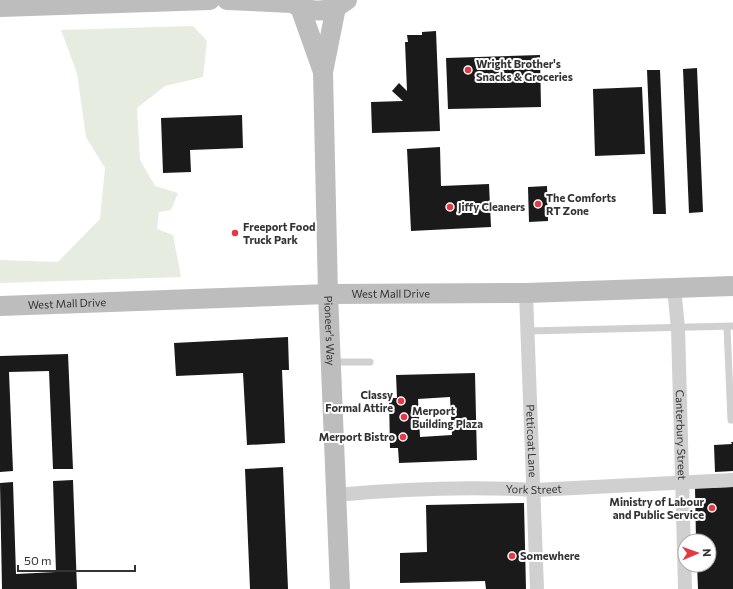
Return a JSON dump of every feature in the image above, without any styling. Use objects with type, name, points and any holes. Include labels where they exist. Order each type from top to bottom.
[{"type":"main road","points":[[0,7],[210,0]]},
{"type":"main road","points":[[227,0],[294,3],[318,10],[342,3]]},
{"type":"main road","name":"Pioneer's Way","points":[[294,3],[323,72]]},
{"type":"main road","name":"Pioneer's Way","points":[[340,589],[330,362],[323,72],[342,3]]},
{"type":"main road","name":"West Mall Drive","points":[[0,306],[328,294],[526,293],[733,286]]},
{"type":"street","name":"Canterbury Street","points":[[674,288],[678,328],[685,589]]},
{"type":"street","name":"Petticoat Lane","points":[[526,293],[537,589]]},
{"type":"street","name":"York Street","points":[[335,495],[376,491],[502,488],[534,490],[733,480]]},
{"type":"lane","points":[[528,331],[730,326],[733,420]]},
{"type":"lane","points":[[330,362],[370,362]]},
{"type":"shaded area","points":[[193,26],[207,41],[203,77],[165,86],[137,108],[140,160],[155,186],[178,193],[171,210],[159,212],[157,229],[173,235],[181,277],[0,283],[0,260],[58,262],[100,219],[105,168],[86,137],[77,73],[61,30]]},
{"type":"building","points":[[436,31],[440,131],[372,133],[371,102],[403,101],[392,91],[399,83],[407,91],[405,42],[408,42],[407,35],[422,35],[422,32]]},
{"type":"building","points":[[540,55],[541,107],[448,109],[446,58]]},
{"type":"building","points":[[697,68],[703,212],[689,213],[683,69]]},
{"type":"building","points":[[647,70],[660,70],[666,214],[653,214]]},
{"type":"building","points":[[642,87],[645,154],[595,156],[593,89]]},
{"type":"building","points":[[242,115],[243,148],[190,150],[191,172],[163,173],[161,118]]},
{"type":"building","name":"Jiffy Cleaners","points":[[440,147],[441,186],[489,184],[491,227],[411,231],[407,149]]},
{"type":"building","name":"The Comforts RT Zone","points":[[547,186],[548,221],[529,222],[528,187]]},
{"type":"building","points":[[288,337],[289,370],[282,370],[285,443],[247,445],[243,373],[176,376],[174,343]]},
{"type":"building","points":[[68,354],[73,469],[53,469],[49,371],[9,372],[13,471],[0,472],[0,356]]},
{"type":"building","name":"Merport Building Plaza","points":[[475,373],[477,460],[399,463],[398,448],[390,448],[389,398],[397,398],[396,375]],"holes":[[[450,397],[452,435],[420,437],[418,399]]]},
{"type":"building","points":[[731,442],[733,442],[733,471],[715,472],[714,445],[732,444]]},
{"type":"building","points":[[283,467],[288,589],[250,589],[245,469]]},
{"type":"building","points":[[73,480],[77,589],[2,589],[0,483],[13,482],[16,574],[56,572],[53,481]]},
{"type":"building","points":[[733,487],[733,589],[698,589],[697,573],[717,573],[717,533],[696,533],[695,488]]},
{"type":"building","points":[[524,503],[526,589],[486,589],[485,581],[400,583],[400,553],[427,552],[426,505]]},
{"type":"place","name":"Wright Brother's Snacks & Groceries","points":[[468,70]]},
{"type":"place","name":"The Comforts RT Zone","points":[[538,204]]},
{"type":"place","name":"Jiffy Cleaners","points":[[450,207]]},
{"type":"place","name":"Freeport Food Truck Park","points":[[235,233]]},
{"type":"place","name":"Classy Formal Attire","points":[[401,401]]},
{"type":"place","name":"Merport Building Plaza","points":[[404,417]]},
{"type":"place","name":"Merport Bistro","points":[[403,437]]},
{"type":"place","name":"Ministry of Labour and Public Service","points":[[712,508]]},
{"type":"place","name":"Somewhere","points":[[512,556]]}]
